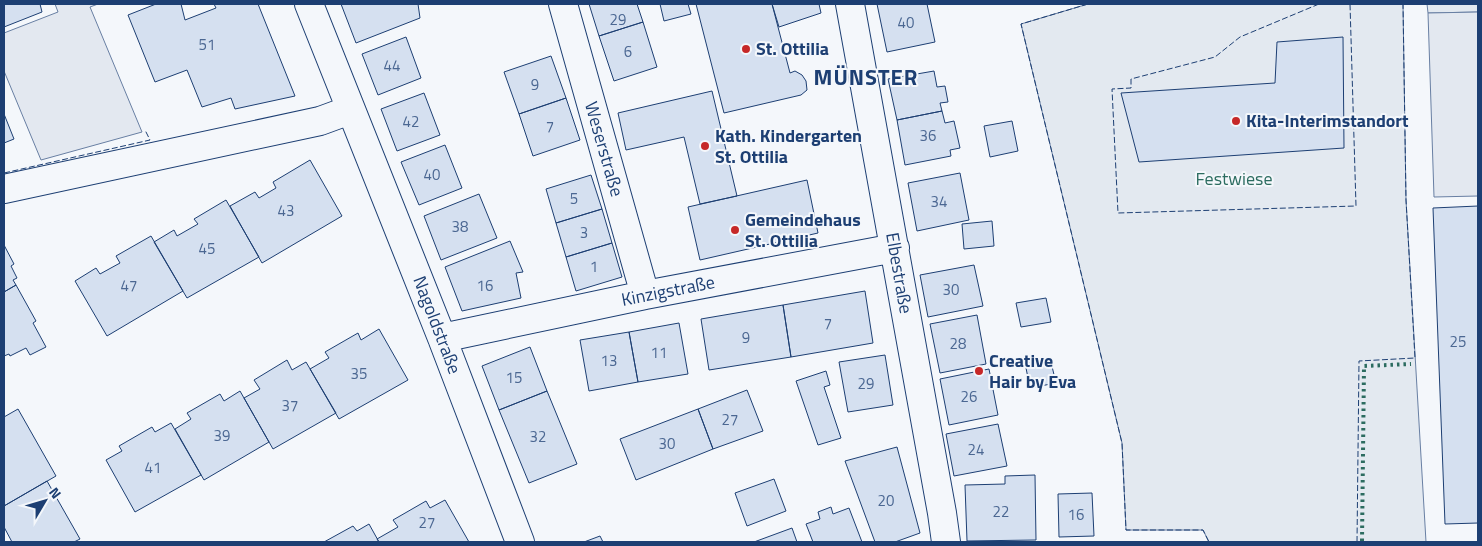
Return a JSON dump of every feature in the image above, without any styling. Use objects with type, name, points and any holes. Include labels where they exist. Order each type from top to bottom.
[{"type":"street","name":"Nagoldstraße","points":[[309,4],[442,338],[520,542]]},
{"type":"street","name":"Weserstraße","points":[[563,4],[645,295]]},
{"type":"street","name":"Elbestraße","points":[[850,4],[939,493],[946,542]]},
{"type":"street","points":[[4,189],[320,121],[350,110]]},
{"type":"street","name":"Kinzigstraße","points":[[442,338],[645,295],[895,248]]},
{"type":"green space","name":"Festwiese","points":[[1088,4],[1403,4],[1406,200],[1426,542],[1209,542],[1203,530],[1126,530],[1122,443],[1021,24]]},
{"type":"green space","points":[[1427,4],[1478,4],[1478,12],[1428,13]]},
{"type":"shaded area","points":[[55,4],[98,4],[90,7],[142,132],[41,160],[4,71],[4,33],[58,12]]},
{"type":"shaded area","points":[[1478,12],[1478,196],[1434,197],[1428,13]]},
{"type":"building","points":[[4,4],[40,4],[42,12],[4,27]]},
{"type":"building","points":[[156,4],[181,4],[185,20],[216,8],[214,4],[258,4],[295,96],[235,109],[231,98],[202,107],[187,70],[155,82],[128,15]]},
{"type":"building","points":[[341,4],[418,4],[420,18],[356,43]]},
{"type":"building","points":[[589,4],[637,4],[643,22],[599,36]]},
{"type":"building","points":[[660,4],[688,4],[691,14],[664,21]]},
{"type":"building","name":"St. Ottilia","points":[[696,4],[772,4],[790,73],[795,71],[802,75],[806,81],[807,90],[801,95],[724,113]]},
{"type":"building","points":[[772,4],[819,4],[821,13],[779,27]]},
{"type":"building","points":[[877,4],[927,4],[935,42],[887,52]]},
{"type":"building","points":[[643,22],[657,67],[614,81],[599,36]]},
{"type":"building","points":[[406,37],[421,78],[378,95],[362,54]]},
{"type":"building","name":"Kita-Interimstandort","points":[[1343,37],[1344,148],[1139,162],[1121,93],[1275,83],[1277,42]]},
{"type":"building","points":[[551,56],[566,98],[519,114],[504,72]]},
{"type":"building","points":[[934,71],[937,87],[945,86],[948,102],[940,103],[942,111],[897,120],[888,79]]},
{"type":"building","points":[[712,91],[737,196],[700,204],[684,137],[626,150],[618,113]]},
{"type":"building","points":[[424,93],[440,135],[397,151],[381,109]]},
{"type":"building","points":[[566,98],[580,140],[533,156],[519,114]]},
{"type":"building","points":[[942,111],[945,123],[954,121],[960,148],[950,150],[951,156],[905,165],[897,120]]},
{"type":"building","points":[[4,114],[14,139],[4,143]]},
{"type":"building","points":[[1012,121],[1018,151],[990,157],[984,126]]},
{"type":"building","points":[[445,145],[462,188],[419,205],[401,162]]},
{"type":"building","points":[[310,160],[342,216],[262,263],[230,206],[255,192],[259,198],[276,188],[273,182]]},
{"type":"building","points":[[960,173],[969,220],[917,231],[908,183]]},
{"type":"building","points":[[591,175],[602,209],[556,223],[546,189]]},
{"type":"building","points":[[807,180],[818,233],[700,260],[688,207]]},
{"type":"building","points":[[479,194],[497,238],[441,260],[424,216]]},
{"type":"building","points":[[226,200],[259,257],[187,298],[154,242],[174,230],[177,236],[198,224],[194,219]]},
{"type":"building","points":[[1478,206],[1478,523],[1445,524],[1433,208]]},
{"type":"building","points":[[602,209],[612,243],[566,257],[556,223]]},
{"type":"building","points":[[992,221],[994,246],[964,249],[962,224]]},
{"type":"building","points":[[151,236],[183,291],[107,336],[75,281],[96,268],[100,274],[120,263],[116,256]]},
{"type":"building","points":[[510,241],[523,272],[516,273],[521,298],[462,311],[445,267]]},
{"type":"building","points":[[612,243],[622,277],[576,291],[566,257]]},
{"type":"building","points":[[4,245],[14,264],[11,266],[17,278],[13,280],[16,285],[4,292]]},
{"type":"building","points":[[974,265],[983,306],[928,317],[920,275]]},
{"type":"building","points":[[16,285],[36,321],[33,323],[46,347],[30,355],[26,348],[10,356],[9,354],[4,356],[4,292]]},
{"type":"building","points":[[865,291],[873,343],[791,357],[783,305]]},
{"type":"building","points":[[1046,298],[1051,322],[1021,327],[1016,303]]},
{"type":"building","points":[[783,305],[791,357],[709,370],[701,319]]},
{"type":"building","points":[[977,315],[986,364],[940,373],[930,324]]},
{"type":"building","points":[[679,323],[688,374],[638,382],[629,332]]},
{"type":"building","points":[[379,329],[408,380],[339,419],[310,369],[329,358],[325,352],[358,333],[361,340]]},
{"type":"building","points":[[629,332],[638,382],[589,391],[580,340]]},
{"type":"building","points":[[530,347],[547,391],[499,410],[482,366]]},
{"type":"building","points":[[885,355],[893,405],[848,412],[839,362]]},
{"type":"building","points":[[1050,358],[1056,383],[1030,388],[1025,363]]},
{"type":"building","points":[[287,360],[292,370],[306,362],[336,413],[273,449],[244,398],[260,389],[254,380]]},
{"type":"building","points":[[989,369],[998,415],[949,425],[940,379]]},
{"type":"building","points":[[826,371],[830,385],[824,387],[841,438],[818,445],[796,381]]},
{"type":"building","points":[[747,390],[763,431],[713,449],[698,409]]},
{"type":"building","points":[[240,391],[269,442],[204,480],[175,429],[191,419],[187,413],[220,394],[224,401]]},
{"type":"building","points":[[547,391],[577,464],[529,483],[499,410]]},
{"type":"building","points":[[18,409],[56,476],[4,506],[4,417]]},
{"type":"building","points":[[698,409],[713,449],[636,480],[620,439]]},
{"type":"building","points":[[171,423],[201,475],[135,512],[106,460],[122,451],[119,446],[152,427],[155,432]]},
{"type":"building","points":[[998,424],[1007,466],[954,476],[946,434]]},
{"type":"building","points":[[897,447],[920,533],[895,542],[875,542],[845,461]]},
{"type":"building","points":[[1035,475],[1036,540],[967,541],[965,485],[1005,484],[1005,476]]},
{"type":"building","points":[[774,479],[786,511],[747,526],[735,493]]},
{"type":"building","points":[[47,481],[80,539],[74,542],[12,542],[4,527],[4,506]]},
{"type":"building","points":[[1092,493],[1094,536],[1059,537],[1058,494]]},
{"type":"building","points":[[445,500],[469,542],[379,542],[377,539],[398,527],[393,520],[426,501],[430,508]]},
{"type":"building","points":[[831,507],[833,514],[849,508],[862,542],[813,542],[806,524],[820,519],[818,512]]},
{"type":"building","points":[[369,524],[379,542],[324,542],[353,526],[357,531]]},
{"type":"building","points":[[792,528],[797,542],[754,542]]},
{"type":"building","points":[[600,536],[603,542],[584,542]]},
{"type":"hedge","points":[[1362,541],[1364,366],[1411,364]]},
{"type":"fence","points":[[1088,4],[1021,24],[1122,443],[1126,530],[1203,530],[1209,542]]},
{"type":"fence","points":[[1319,4],[1240,37],[1215,57],[1131,79],[1131,88],[1112,89],[1118,213],[1356,206],[1350,4]]},
{"type":"fence","points":[[1357,542],[1359,361],[1415,358],[1406,200],[1403,4]]},
{"type":"fence","points":[[4,173],[150,140],[145,130]]},
{"type":"place","name":"St. Ottilia","points":[[746,49]]},
{"type":"place","name":"Kita-Interimstandort","points":[[1236,121]]},
{"type":"place","name":"Kath. Kindergarten St. Ottilia","points":[[705,146]]},
{"type":"place","name":"Gemeindehaus St. Ottilia","points":[[735,230]]},
{"type":"place","name":"Creative Hair by Eva","points":[[979,371]]},
{"type":"district","name":"MÜNSTER","points":[[866,77]]}]
